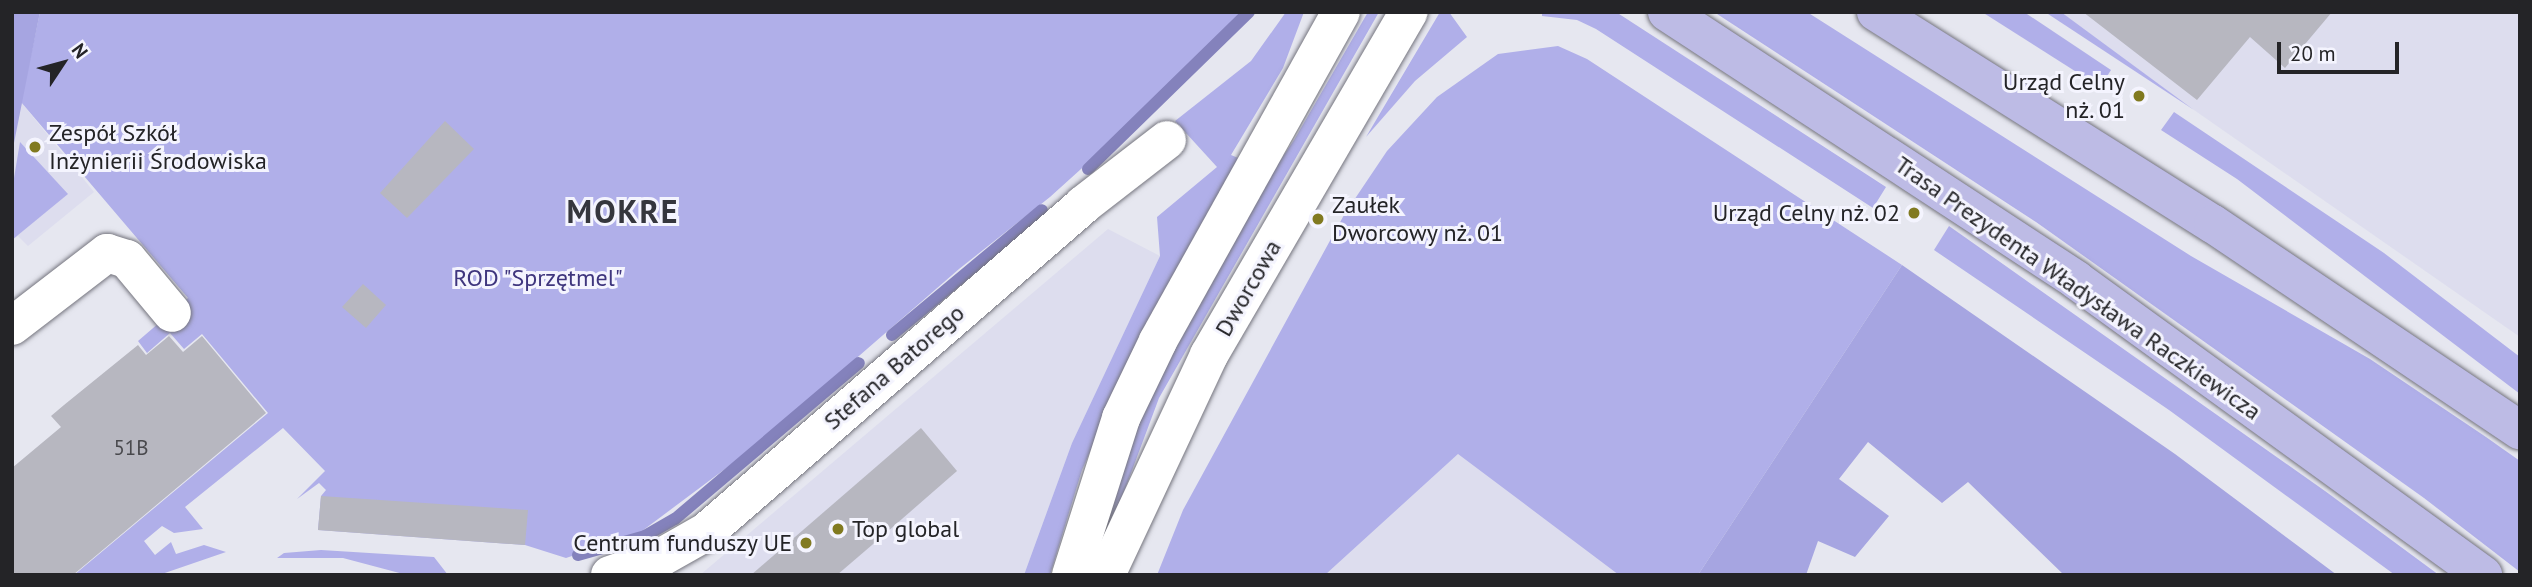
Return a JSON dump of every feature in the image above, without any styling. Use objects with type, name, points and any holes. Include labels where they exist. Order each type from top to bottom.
[{"type":"main road","name":"Trasa Prezydenta Władysława Raczkiewicza","points":[[1667,12],[2076,280],[2483,575]]},
{"type":"main road","points":[[1876,12],[2213,224],[2520,430]]},
{"type":"street","name":"Dworcowa","points":[[1106,575],[1209,355],[1409,12]]},
{"type":"street","points":[[1071,575],[1121,418],[1153,352],[1335,18]]},
{"type":"street","name":"Stefana Batorego","points":[[610,575],[660,558],[713,526],[1083,205],[1167,139]]},
{"type":"street","points":[[12,326],[107,253],[127,259],[172,313]]},
{"type":"shaded area","points":[[12,12],[40,12],[12,153]]},
{"type":"shaded area","points":[[2061,12],[2520,12],[2520,337],[2194,110]]},
{"type":"shaded area","name":"Zespół Szkół Inżynierii Środowiska","points":[[12,91],[94,192],[28,246],[18,236],[12,240]]},
{"type":"shaded area","points":[[1108,229],[1160,256],[1072,443],[1024,575],[700,575]]},
{"type":"shaded area","points":[[1902,265],[2175,454],[2337,575],[2064,575],[1968,482],[1942,503],[1868,442],[1839,479],[1889,516],[1855,557],[1818,541],[1806,575],[1698,575]]},
{"type":"shaded area","points":[[1458,454],[1619,575],[1325,575]]},
{"type":"green space","name":"ROD \"Sprzętmel\"","points":[[40,12],[1255,12],[1050,197],[959,269],[753,448],[638,534],[566,558],[525,545],[318,530],[321,496],[326,490],[319,483],[297,499],[325,471],[283,428],[185,507],[203,529],[174,533],[162,526],[144,541],[155,555],[171,542],[176,554],[204,545],[226,552],[159,575],[74,575],[268,413],[202,334],[184,349],[170,333],[147,353],[138,341],[188,298],[21,102]]},
{"type":"green space","points":[[1286,12],[1304,12],[1283,68],[1231,155],[1243,160],[1138,343],[1082,470],[1050,575],[1024,575],[1072,443],[1160,256],[1157,217],[1217,167],[1175,121],[1251,61]]},
{"type":"green space","points":[[1368,12],[1379,12],[1159,398],[1093,575],[1100,513],[1153,384],[1247,210],[1294,140]]},
{"type":"green space","points":[[1440,12],[1449,12],[1467,37],[1415,81],[1366,137]]},
{"type":"green space","points":[[1542,12],[1616,12],[1886,187],[1873,208],[1596,29],[1577,20],[1542,16]]},
{"type":"green space","points":[[1714,12],[1807,12],[2191,256],[2370,359],[2486,437],[2520,461],[2520,572],[2424,498],[2036,222]]},
{"type":"green space","points":[[1982,12],[2024,12],[2111,70],[2100,87]]},
{"type":"green space","points":[[2045,12],[2061,12],[2194,110]]},
{"type":"green space","points":[[1558,46],[1587,59],[1902,265],[1698,575],[1619,575],[1458,454],[1325,575],[1157,575],[1183,510],[1344,215],[1387,151],[1437,97],[1498,54]]},
{"type":"green space","points":[[2174,112],[2384,253],[2520,357],[2520,394],[2237,179],[2161,130]]},
{"type":"green space","points":[[20,142],[68,194],[12,240],[12,190]]},
{"type":"green space","points":[[1949,226],[2325,491],[2439,575],[2395,575],[2169,410],[1934,250]]},
{"type":"green space","points":[[321,550],[434,557],[448,575],[407,575],[343,558],[277,558],[284,553]]},
{"type":"building","points":[[2083,12],[2332,12],[2285,68],[2250,37],[2197,100]]},
{"type":"building","points":[[445,121],[474,149],[407,218],[380,193]]},
{"type":"building","points":[[363,284],[386,305],[366,328],[342,307]]},
{"type":"building","points":[[169,336],[183,352],[202,336],[266,413],[73,575],[12,575],[12,468],[61,427],[51,416],[64,405],[138,345],[146,355]]},
{"type":"building","points":[[921,428],[957,471],[879,539],[837,575],[751,575]]},
{"type":"building","points":[[321,496],[528,510],[525,545],[318,530]]},
{"type":"waterway","points":[[1088,169],[1249,12]]},
{"type":"waterway","points":[[892,335],[1042,210]]},
{"type":"waterway","points":[[578,555],[645,536],[675,519],[859,363]]},
{"type":"place","name":"Urząd Celny nż. 01","points":[[2139,96]]},
{"type":"place","name":"Zespół Szkół Inżynierii Środowiska","points":[[35,147]]},
{"type":"place","name":"Urząd Celny nż. 02","points":[[1914,213]]},
{"type":"place","name":"Zaułek Dworcowy nż. 01","points":[[1318,219]]},
{"type":"place","name":"Top global","points":[[838,529]]},
{"type":"place","name":"Centrum funduszy UE","points":[[806,543]]},
{"type":"district","name":"MOKRE","points":[[623,211]]}]
